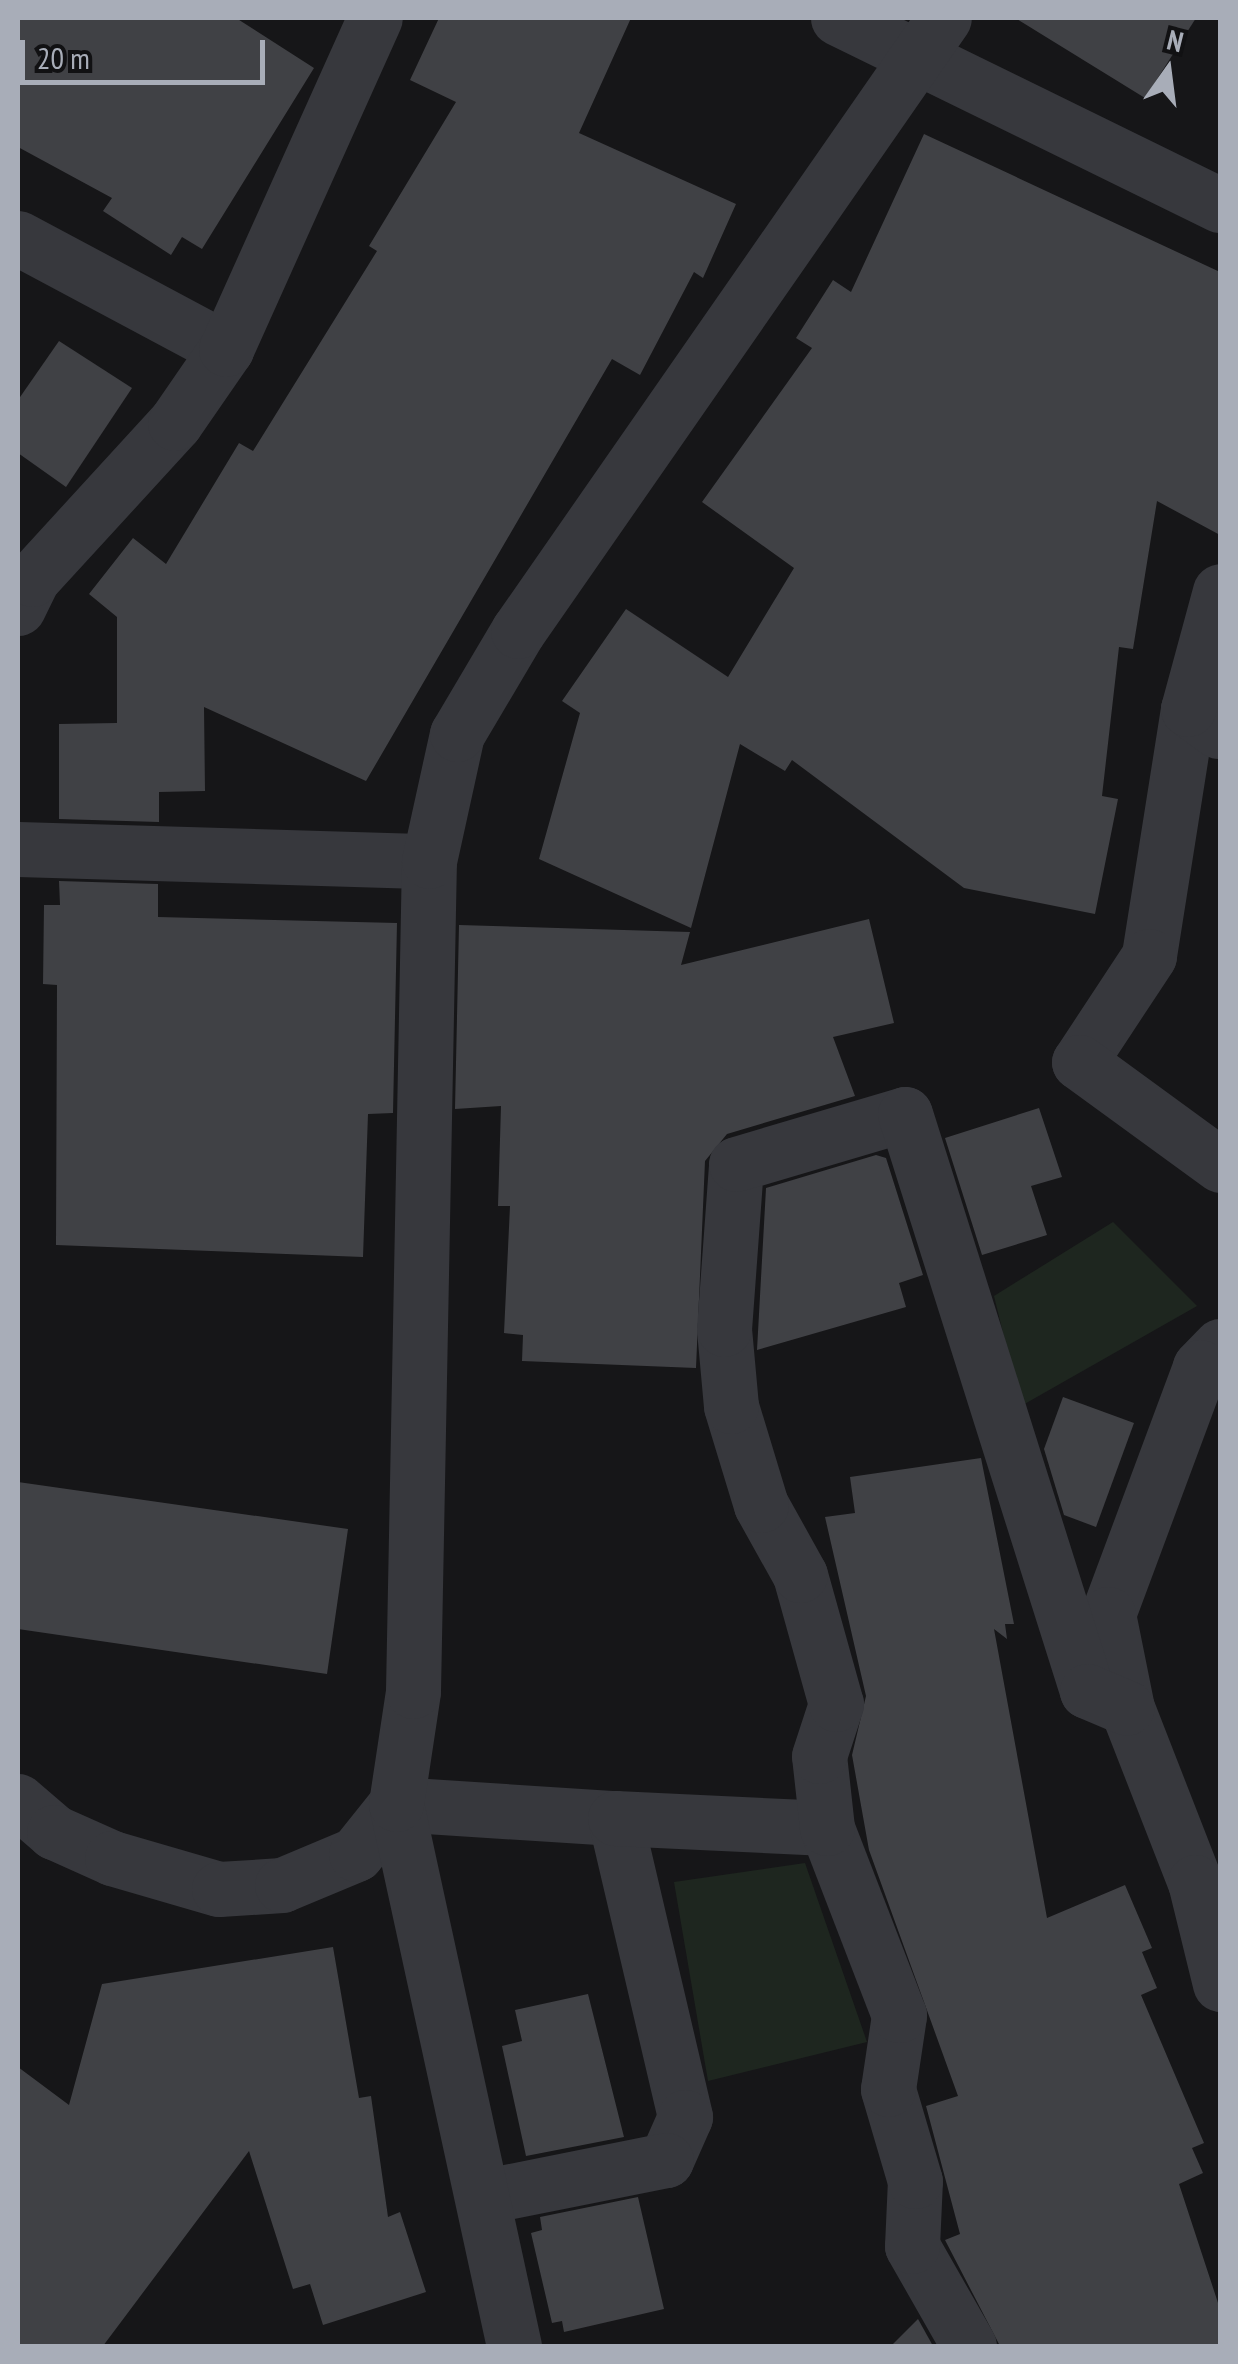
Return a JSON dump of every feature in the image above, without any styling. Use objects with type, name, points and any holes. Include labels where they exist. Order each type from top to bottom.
[{"type":"street","points":[[18,608],[32,578],[175,422],[226,348],[375,18]]},
{"type":"street","points":[[838,18],[932,36],[1220,204]]},
{"type":"street","points":[[514,2346],[486,2196],[396,1804],[413,1691],[429,861],[457,734],[518,631],[932,36]]},
{"type":"street","points":[[18,238],[226,348]]},
{"type":"street","points":[[1220,591],[1204,721],[1149,956],[1079,1062],[1220,1165]]},
{"type":"street","points":[[18,850],[429,861]]},
{"type":"street","points":[[969,2346],[912,2246],[914,2181],[888,2089],[899,2015],[827,1828],[820,1756],[836,1704],[800,1574],[761,1505],[731,1406],[724,1329],[736,1164],[905,1114],[1087,1691],[1128,1708]]},
{"type":"street","points":[[1220,1346],[1200,1366],[1108,1614],[1128,1708],[1208,1878],[1220,1984]]},
{"type":"street","points":[[18,1801],[97,1852],[220,1889],[282,1885],[356,1854],[396,1804]]},
{"type":"street","points":[[396,1804],[827,1828]]},
{"type":"street","points":[[486,2196],[666,2160],[685,2117],[615,1818]]},
{"type":"shaded area","points":[[1113,1222],[1197,1306],[1021,1406],[994,1296]]},
{"type":"shaded area","points":[[805,1863],[867,2042],[708,2081],[674,1882]]},
{"type":"building","points":[[18,18],[236,18],[314,68],[202,249],[182,237],[171,255],[103,211],[112,198],[18,147]]},
{"type":"building","points":[[439,18],[631,18],[579,133],[736,204],[703,278],[694,272],[640,375],[612,359],[366,781],[204,707],[205,791],[159,792],[159,822],[59,819],[59,724],[117,723],[117,617],[89,594],[133,538],[166,564],[239,443],[253,451],[377,251],[369,246],[456,102],[410,80]]},
{"type":"building","points":[[1015,18],[1196,18],[1145,98]]},
{"type":"building","points":[[924,134],[1220,272],[1220,535],[1157,501],[1133,649],[1119,647],[1102,796],[1118,799],[1095,914],[964,888],[792,760],[785,771],[740,744],[691,928],[539,859],[580,713],[562,701],[626,609],[728,677],[794,568],[702,502],[812,348],[796,338],[833,280],[851,292]]},
{"type":"building","points":[[59,341],[132,388],[66,487],[18,453],[18,400]]},
{"type":"building","points":[[59,881],[158,884],[158,917],[397,923],[393,1113],[368,1114],[363,1257],[56,1245],[57,985],[43,984],[44,905],[60,905]]},
{"type":"building","points":[[869,919],[894,1023],[833,1037],[855,1096],[727,1134],[705,1161],[696,1368],[522,1361],[523,1335],[504,1333],[510,1206],[498,1206],[501,1106],[455,1109],[459,925],[690,932],[681,965]]},
{"type":"building","points":[[1039,1108],[1062,1177],[1031,1186],[1047,1235],[982,1255],[945,1138]]},
{"type":"building","points":[[876,1155],[886,1158],[923,1275],[899,1283],[906,1307],[757,1350],[766,1188]]},
{"type":"building","points":[[1063,1397],[1134,1423],[1096,1527],[1064,1515],[1044,1449]]},
{"type":"building","points":[[981,1458],[1014,1624],[1005,1624],[1007,1639],[994,1629],[1047,1918],[1125,1885],[1152,1948],[1142,1952],[1157,1988],[1141,1995],[1204,2143],[1192,2148],[1203,2173],[1179,2184],[1220,2309],[1220,2346],[1000,2346],[945,2240],[960,2234],[926,2106],[958,2096],[869,1850],[852,1755],[866,1696],[825,1517],[855,1513],[850,1477]]},
{"type":"building","points":[[18,1482],[348,1529],[327,1674],[18,1629]]},
{"type":"building","points":[[333,1947],[359,2098],[371,2096],[388,2217],[400,2212],[426,2292],[323,2325],[310,2284],[293,2289],[249,2151],[103,2346],[18,2346],[18,2067],[69,2105],[102,1984]]},
{"type":"building","points":[[588,1994],[624,2137],[526,2156],[502,2046],[522,2041],[515,2010]]},
{"type":"building","points":[[638,2197],[664,2309],[564,2332],[562,2321],[552,2323],[531,2233],[542,2230],[540,2217]]},
{"type":"building","points":[[918,2319],[933,2346],[891,2346]]}]
